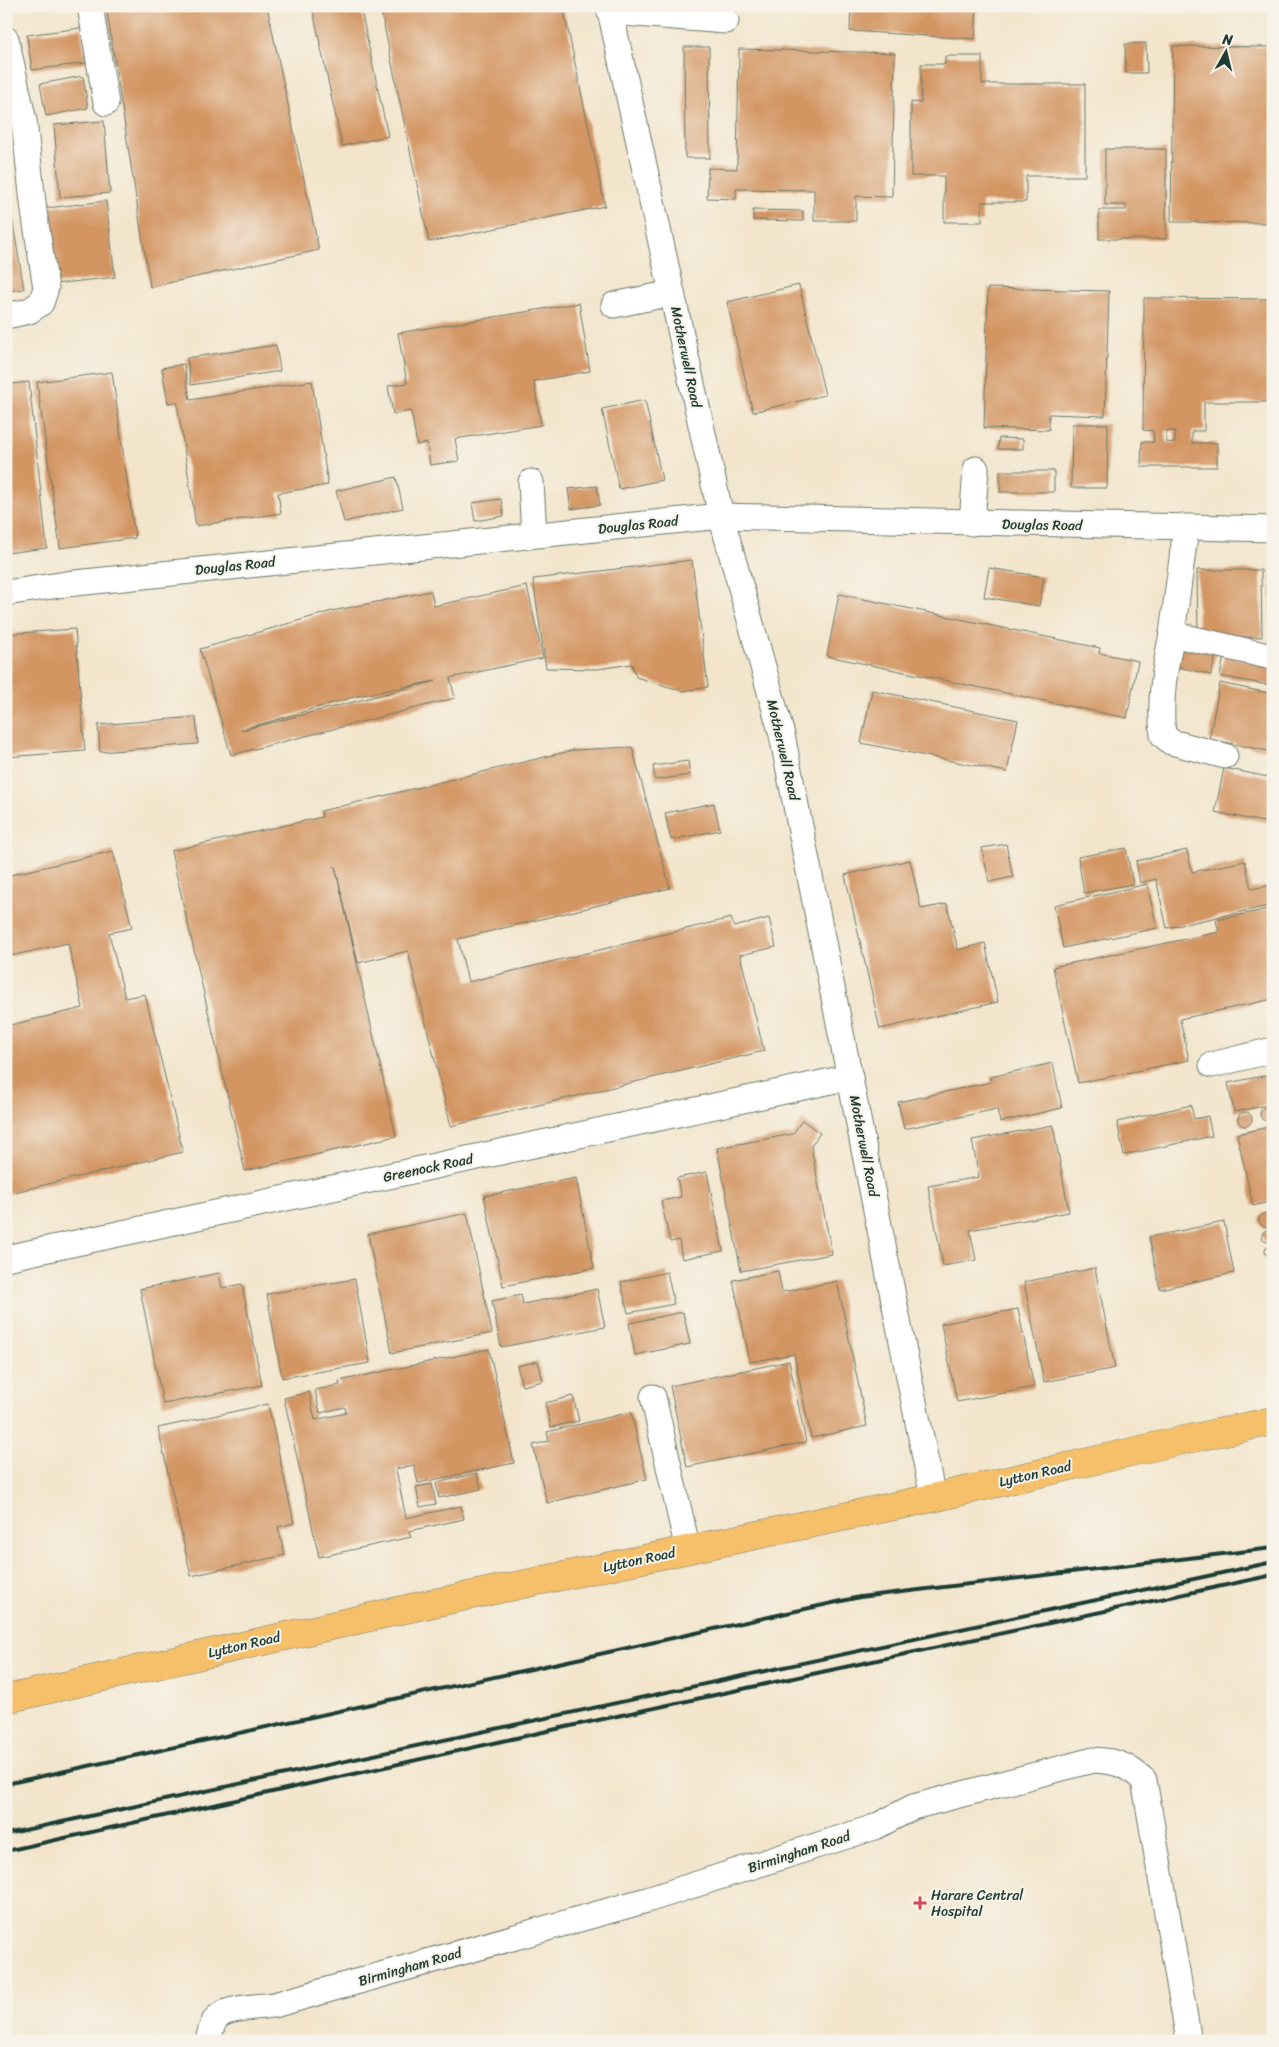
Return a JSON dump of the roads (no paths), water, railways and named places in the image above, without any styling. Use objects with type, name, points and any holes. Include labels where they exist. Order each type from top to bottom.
[{"type":"main road","name":"Lytton Road","points":[[6,1699],[415,1607],[933,1498],[1273,1421]]},
{"type":"street","points":[[90,6],[106,103]]},
{"type":"street","points":[[609,9],[726,20]]},
{"type":"street","name":"Motherwell Road","points":[[609,9],[721,516],[782,735],[933,1498]]},
{"type":"street","points":[[6,40],[24,120],[34,211],[46,288],[41,303],[29,311],[6,316]]},
{"type":"street","points":[[614,305],[672,293]]},
{"type":"street","points":[[972,523],[976,468]]},
{"type":"street","points":[[531,482],[534,536]]},
{"type":"street","name":"Douglas Road","points":[[6,593],[66,584],[721,516],[1273,530]]},
{"type":"street","points":[[1186,528],[1172,634],[1163,678],[1161,717],[1163,735],[1171,742],[1225,756]]},
{"type":"street","points":[[1172,634],[1272,656]]},
{"type":"street","points":[[1212,1065],[1273,1050]]},
{"type":"street","name":"Greenock Road","points":[[6,1258],[850,1077]]},
{"type":"street","points":[[653,1397],[688,1550]]},
{"type":"street","name":"Birmingham Road","points":[[208,2041],[212,2027],[220,2015],[238,2009],[274,2005],[647,1900],[875,1827],[913,1806],[1093,1760],[1110,1761],[1127,1766],[1144,1780],[1189,2041]]},
{"type":"railway","points":[[6,1784],[860,1597],[1273,1548]]},
{"type":"railway","points":[[6,1834],[1273,1562]]},
{"type":"railway","points":[[6,1851],[552,1730],[1273,1575]]},
{"type":"place","name":"Harare Central Hospital","points":[[920,1903]]}]
